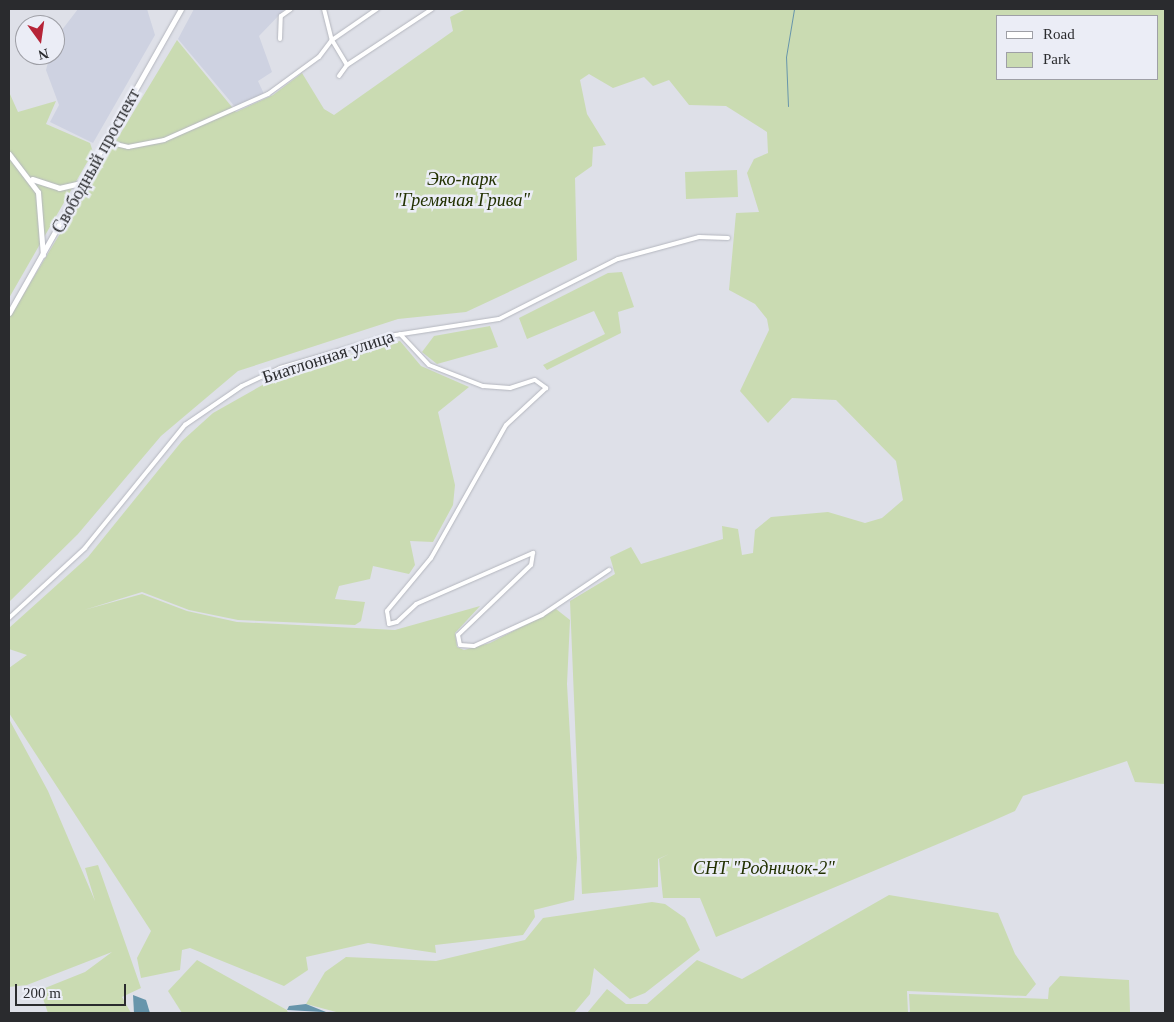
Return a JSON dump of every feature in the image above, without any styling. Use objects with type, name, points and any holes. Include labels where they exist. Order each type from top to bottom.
[{"type":"main road","name":"Свободный проспект","points":[[9,313],[43,256],[181,9]]},
{"type":"main road","points":[[9,154],[31,178],[39,196],[43,256]]},
{"type":"main road","points":[[31,178],[59,188],[84,182]]},
{"type":"street","points":[[280,39],[277,25],[291,9]]},
{"type":"street","points":[[324,9],[332,40],[347,65]]},
{"type":"street","points":[[107,142],[128,147],[198,128],[268,94],[319,57],[332,40],[377,9]]},
{"type":"street","points":[[339,76],[347,65],[432,9]]},
{"type":"street","name":"Биатлонная улица","points":[[9,618],[72,563],[164,448],[205,408],[280,368],[400,334],[492,321],[618,259],[699,237],[728,238]]},
{"type":"street","points":[[400,334],[429,365],[483,386],[510,388],[535,380],[546,388],[506,425],[431,558],[387,611],[389,624],[397,622],[416,604],[532,553],[531,564],[458,635],[460,645],[474,646],[542,615],[608,570]]},
{"type":"shaded area","points":[[78,9],[147,9],[155,35],[93,143],[50,122],[59,105],[46,70],[47,65],[65,65],[65,26]]},
{"type":"shaded area","points":[[194,9],[285,9],[259,36],[272,72],[258,81],[264,94],[236,108],[178,39]]},
{"type":"green space","points":[[466,9],[1165,9],[1165,784],[1135,782],[1127,761],[1023,796],[1015,811],[716,937],[700,898],[663,898],[659,859],[669,854],[658,859],[658,887],[582,894],[570,601],[615,574],[610,557],[631,547],[641,564],[723,539],[722,526],[738,529],[742,555],[753,553],[755,530],[771,517],[828,512],[865,523],[882,518],[903,500],[896,461],[836,400],[792,398],[768,423],[740,391],[769,330],[767,319],[755,304],[729,290],[736,213],[759,212],[747,173],[754,159],[768,153],[767,132],[726,106],[689,105],[669,80],[653,86],[644,77],[613,88],[589,74],[580,80],[587,114],[606,145],[593,147],[592,166],[575,178],[577,260],[466,312],[398,319],[238,371],[161,436],[78,534],[9,602],[9,318],[177,40],[236,112],[273,95],[302,73],[324,109],[334,115],[453,31],[450,17]]},
{"type":"green space","points":[[9,92],[18,112],[56,101],[46,124],[90,143],[93,152],[9,298]]},
{"type":"green space","points":[[737,170],[738,197],[686,199],[685,172]]},
{"type":"green space","points":[[622,272],[634,307],[618,312],[621,333],[547,370],[543,365],[605,334],[594,311],[527,339],[519,318],[608,273]]},
{"type":"green space","points":[[490,326],[498,347],[437,364],[422,352],[434,336]]},
{"type":"green space","points":[[400,341],[421,366],[469,387],[438,412],[455,485],[453,505],[433,542],[410,541],[415,565],[409,574],[373,566],[370,579],[339,586],[335,599],[365,602],[361,621],[355,625],[238,620],[189,610],[142,592],[84,610],[142,594],[187,611],[237,622],[395,630],[480,606],[455,633],[457,647],[464,650],[490,643],[556,609],[570,620],[567,684],[577,858],[574,900],[534,910],[535,917],[523,935],[435,945],[436,953],[368,943],[306,957],[308,970],[284,986],[190,948],[182,950],[180,970],[141,978],[137,958],[151,931],[9,713],[9,668],[27,655],[9,649],[9,628],[88,557],[182,441],[213,413],[282,374]]},
{"type":"green space","points":[[9,719],[48,791],[95,901],[85,868],[98,865],[141,988],[122,997],[131,1013],[48,1013],[40,990],[85,972],[112,952],[27,985],[9,987]]},
{"type":"green space","points":[[889,895],[998,913],[1015,954],[1036,984],[1026,996],[907,991],[908,1013],[587,1013],[607,989],[626,1004],[647,1004],[697,960],[742,979]]},
{"type":"green space","points":[[652,902],[665,904],[685,918],[700,950],[645,993],[630,999],[594,968],[590,994],[574,1013],[340,1013],[306,1004],[325,972],[346,957],[436,961],[525,940],[543,918]]},
{"type":"green space","points":[[197,960],[287,1010],[288,1013],[182,1013],[168,991]]},
{"type":"green space","points":[[1060,976],[1129,980],[1130,1012],[910,1013],[909,994],[1048,999],[1049,988]]},
{"type":"water","points":[[133,995],[146,1000],[150,1013],[134,1013]]},
{"type":"water","points":[[306,1004],[326,1012],[340,1013],[287,1010],[289,1006]]},
{"type":"waterway","points":[[788,106],[786,57],[794,9]]},
{"type":"park label","name":"Эко-парк \"Гремячая Грива\"","points":[[462,190]]},
{"type":"park label","name":"СНТ \"Родничок-2\"","points":[[764,868]]}]
